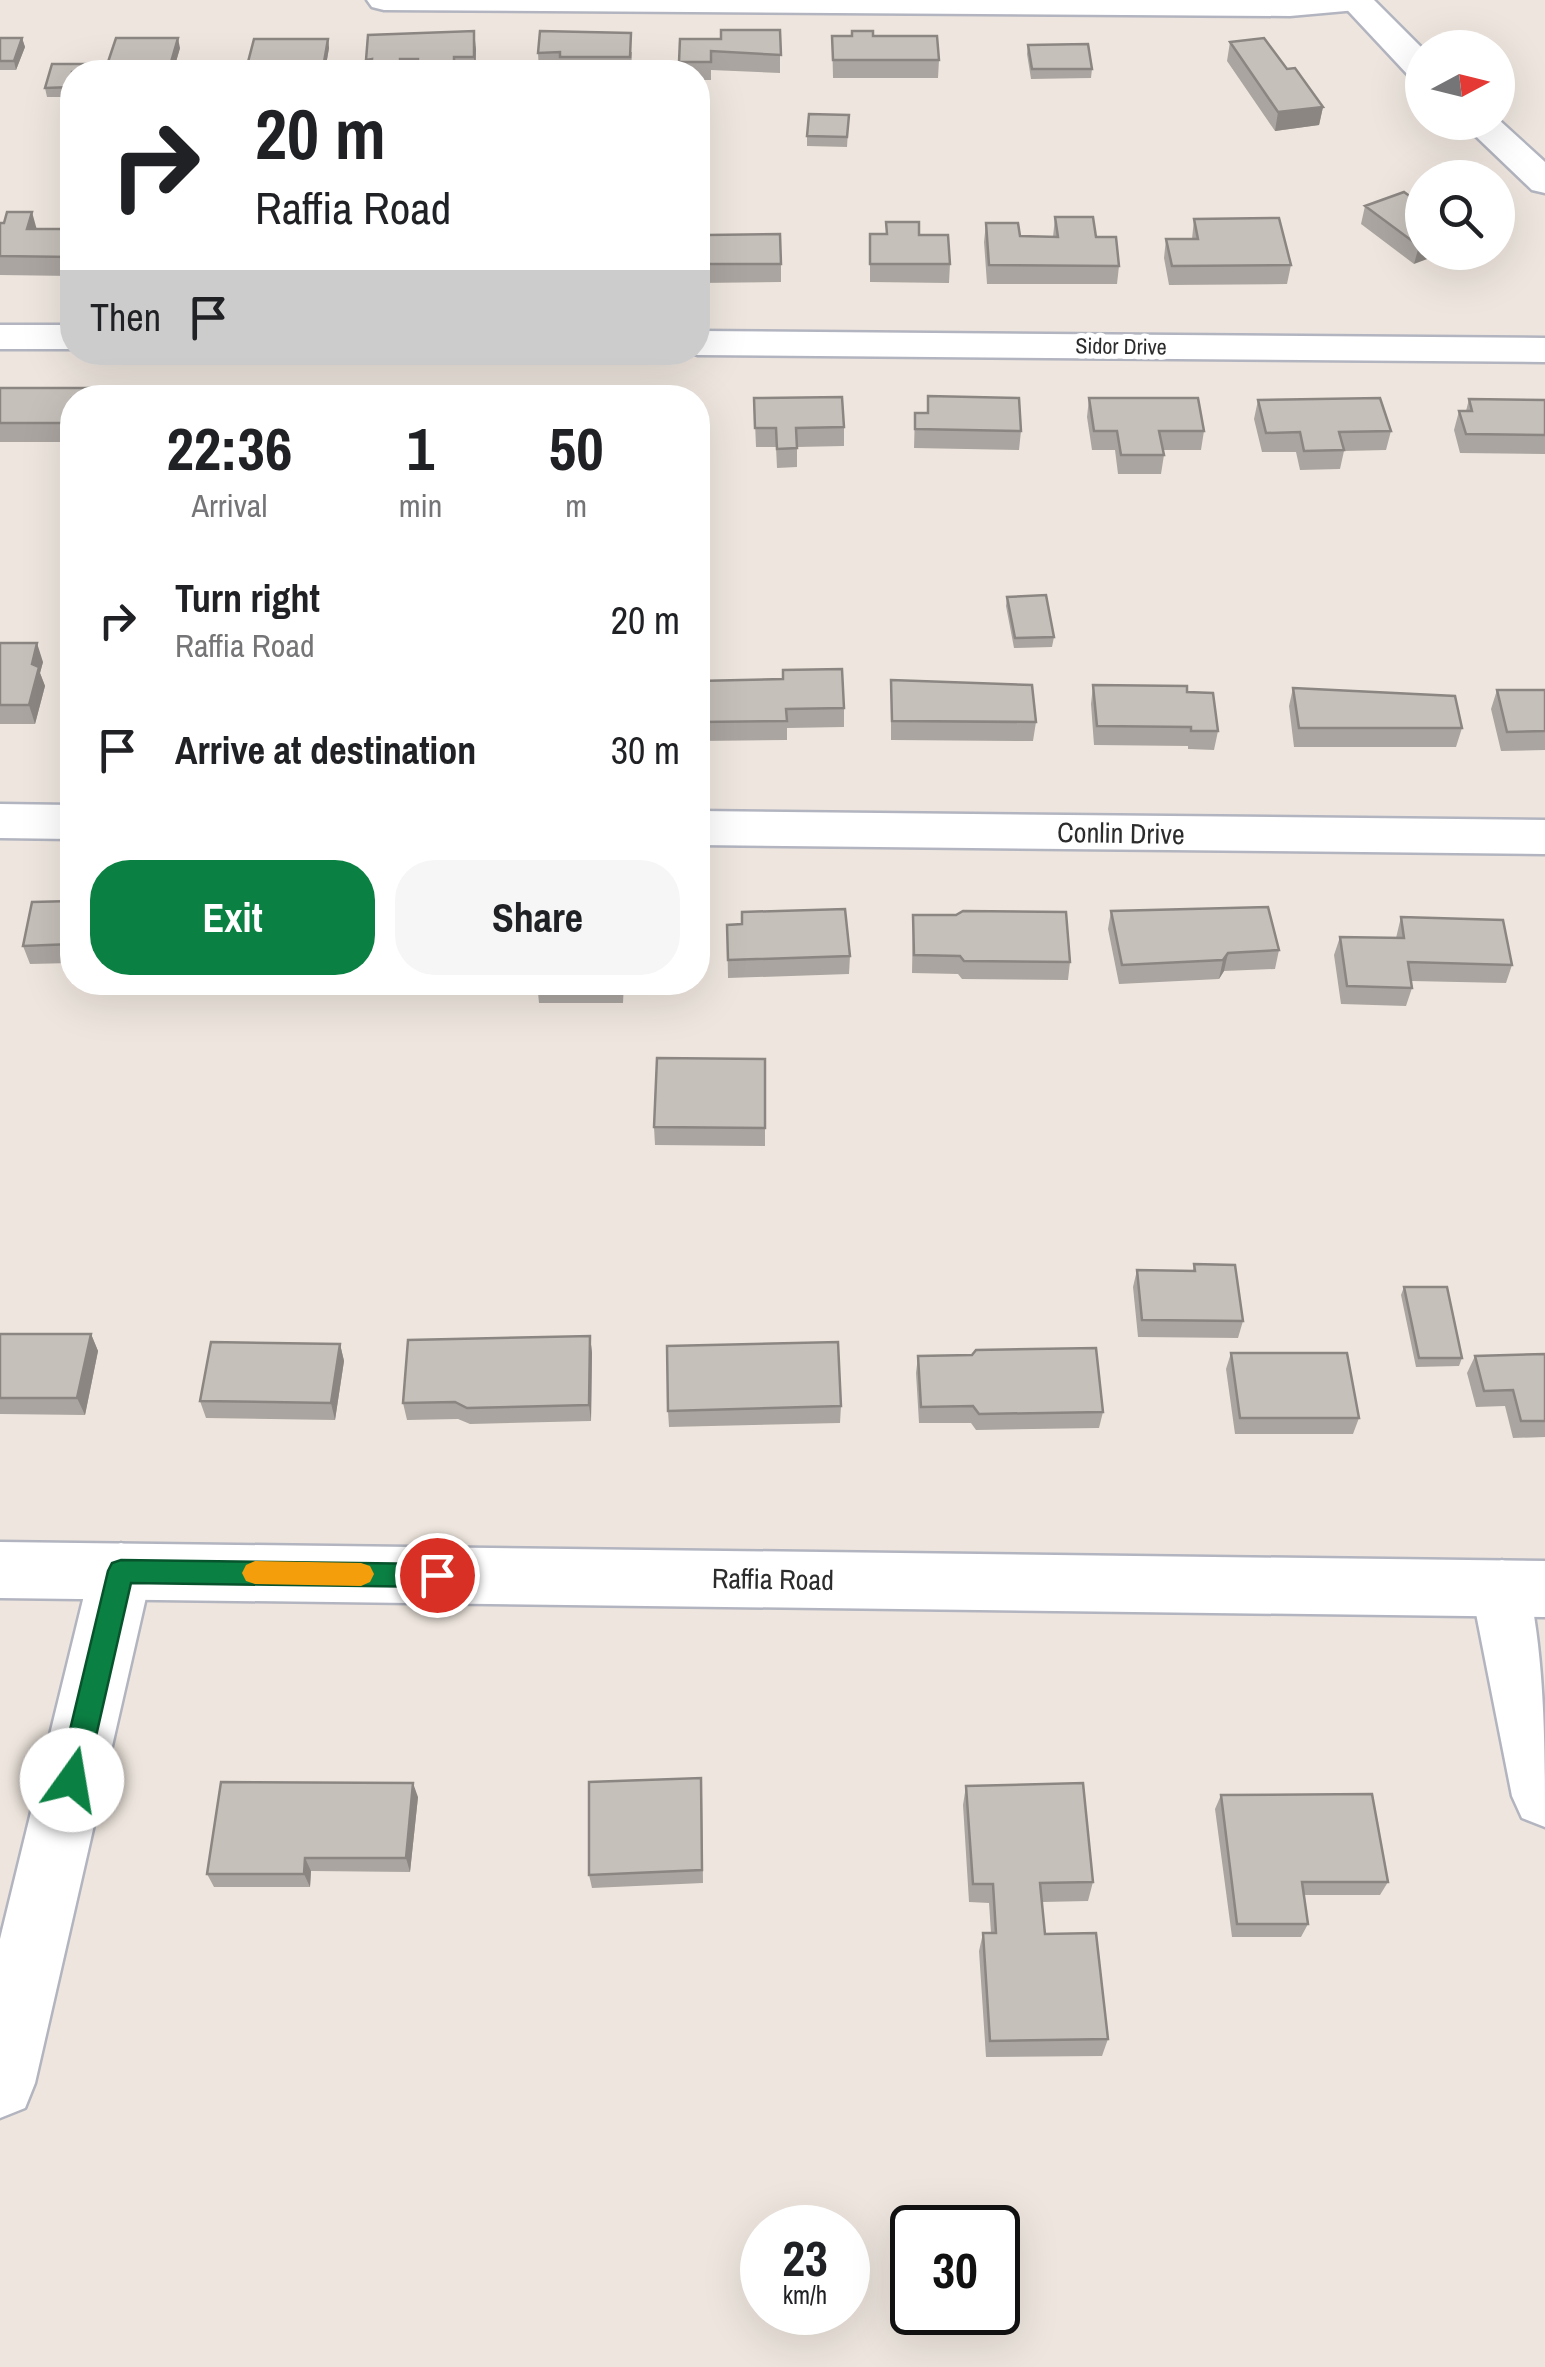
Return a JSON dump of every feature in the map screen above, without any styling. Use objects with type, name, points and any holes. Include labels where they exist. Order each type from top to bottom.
[{"type":"street","points":[[384,0],[1290,6],[1356,1],[1405,51]]},
{"type":"street","points":[[1499,140],[1545,182]]},
{"type":"street","points":[[0,337],[60,338]]},
{"type":"street","name":"Sidor Drive","points":[[710,342],[1545,350]]},
{"type":"street","points":[[0,821],[60,822]]},
{"type":"street","name":"Conlin Drive","points":[[710,828],[1545,838]]},
{"type":"street","name":"Raffia Road","points":[[0,1570],[1523,1589]]},
{"type":"street","points":[[0,2083],[121,1571]]},
{"type":"street","points":[[1523,1589],[1545,1796]]},
{"type":"building","points":[[721,30],[780,30],[781,55],[711,51],[711,62],[679,60],[680,39],[721,39]]},
{"type":"building","points":[[474,31],[474,57],[366,60],[368,35]]},
{"type":"building","points":[[540,31],[631,33],[630,57],[560,57],[560,52],[538,53]]},
{"type":"building","points":[[852,31],[873,31],[873,36],[937,36],[939,60],[833,60],[832,36],[852,36]]},
{"type":"building","points":[[0,38],[22,38],[14,61],[0,61]]},
{"type":"building","points":[[116,38],[178,38],[172,60],[109,60]]},
{"type":"building","points":[[1264,38],[1287,69],[1295,68],[1323,107],[1278,112],[1230,42]]},
{"type":"building","points":[[254,39],[328,39],[324,60],[249,60]]},
{"type":"building","points":[[1088,44],[1092,69],[1032,69],[1028,45]]},
{"type":"building","points":[[52,64],[60,64],[60,87],[45,88]]},
{"type":"building","points":[[809,114],[849,115],[847,137],[807,136]]},
{"type":"building","points":[[1405,193],[1405,236],[1365,206]]},
{"type":"building","points":[[7,212],[32,212],[27,229],[60,229],[60,257],[0,256],[0,223],[4,223]]},
{"type":"building","points":[[1055,217],[1093,217],[1096,237],[1116,237],[1119,266],[989,265],[986,223],[1018,223],[1020,236],[1058,237]]},
{"type":"building","points":[[1279,218],[1291,265],[1172,266],[1166,239],[1198,239],[1194,219]]},
{"type":"building","points":[[886,222],[919,222],[919,235],[948,235],[950,264],[870,264],[870,234],[887,234]]},
{"type":"building","points":[[780,234],[781,264],[710,264],[710,235]]},
{"type":"building","points":[[0,388],[60,388],[60,423],[0,423]]},
{"type":"building","points":[[928,396],[1019,398],[1021,431],[915,429],[915,413],[928,413]]},
{"type":"building","points":[[842,397],[844,427],[796,428],[797,448],[777,449],[776,428],[755,428],[754,398]]},
{"type":"building","points":[[1089,398],[1198,398],[1204,431],[1159,431],[1164,455],[1121,455],[1117,431],[1094,431]]},
{"type":"building","points":[[1380,398],[1391,431],[1339,432],[1344,450],[1304,451],[1300,432],[1266,433],[1258,400]]},
{"type":"building","points":[[1469,399],[1545,400],[1545,435],[1466,434],[1459,411],[1472,411]]},
{"type":"building","points":[[1046,595],[1054,637],[1015,638],[1007,597]]},
{"type":"building","points":[[0,643],[37,643],[32,664],[39,667],[29,705],[0,705]]},
{"type":"building","points":[[842,669],[844,708],[786,709],[787,721],[710,722],[710,681],[783,679],[783,670]]},
{"type":"building","points":[[891,680],[1032,685],[1036,722],[892,721]]},
{"type":"building","points":[[1093,685],[1187,686],[1187,692],[1213,693],[1218,731],[1097,726]]},
{"type":"building","points":[[1293,688],[1455,696],[1462,728],[1299,728]]},
{"type":"building","points":[[1497,690],[1545,690],[1545,731],[1507,732]]},
{"type":"building","points":[[60,901],[60,944],[23,946],[32,902]]},
{"type":"building","points":[[1268,907],[1279,950],[1228,953],[1223,960],[1122,965],[1111,911]]},
{"type":"building","points":[[845,909],[850,956],[728,960],[727,925],[742,924],[742,912]]},
{"type":"building","points":[[963,911],[1066,912],[1070,962],[964,961],[960,956],[914,955],[913,915],[956,915]]},
{"type":"building","points":[[1401,917],[1503,920],[1512,965],[1408,962],[1412,988],[1347,986],[1340,937],[1404,938]]},
{"type":"building","points":[[657,1058],[765,1059],[765,1128],[654,1127]]},
{"type":"building","points":[[1194,1264],[1235,1265],[1243,1321],[1142,1320],[1137,1270],[1195,1271]]},
{"type":"building","points":[[1404,1287],[1447,1287],[1462,1358],[1419,1358]]},
{"type":"building","points":[[0,1334],[91,1334],[77,1398],[0,1398]]},
{"type":"building","points":[[590,1336],[589,1405],[467,1408],[455,1402],[403,1403],[408,1340]]},
{"type":"building","points":[[211,1342],[340,1344],[331,1403],[200,1401]]},
{"type":"building","points":[[838,1342],[841,1406],[668,1411],[667,1346]]},
{"type":"building","points":[[1096,1348],[1103,1412],[979,1414],[973,1406],[921,1407],[918,1356],[972,1355],[976,1350]]},
{"type":"building","points":[[1231,1353],[1347,1353],[1359,1418],[1240,1418]]},
{"type":"building","points":[[1545,1354],[1545,1421],[1521,1421],[1513,1390],[1484,1391],[1475,1356]]},
{"type":"building","points":[[701,1778],[702,1870],[589,1875],[589,1782]]},
{"type":"building","points":[[221,1782],[413,1783],[406,1858],[305,1858],[304,1874],[207,1874]]},
{"type":"building","points":[[1083,1783],[1093,1882],[1040,1883],[1045,1934],[1096,1933],[1108,2039],[990,2041],[983,1933],[996,1933],[993,1884],[973,1884],[966,1786]]},
{"type":"building","points":[[1372,1794],[1388,1882],[1302,1882],[1308,1924],[1237,1924],[1221,1795]]},
{"type":"slow traffic","points":[[255,1573],[361,1574]]},
{"type":"route","points":[[72,1780],[121,1571],[437,1575]]}]
